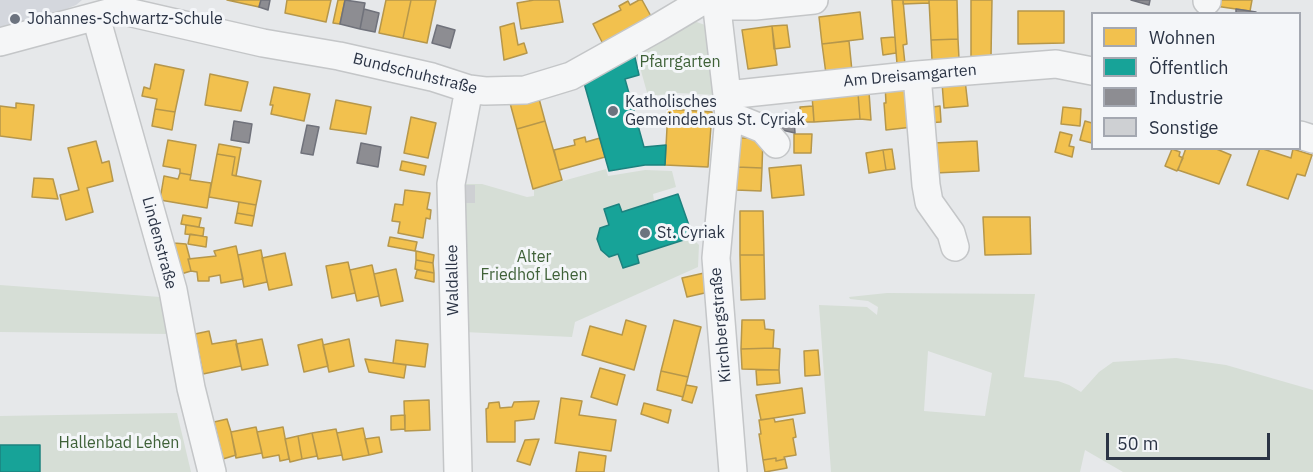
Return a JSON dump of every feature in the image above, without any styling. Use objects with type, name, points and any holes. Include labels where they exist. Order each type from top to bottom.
[{"type":"street","points":[[712,2],[755,6],[814,0]]},
{"type":"street","name":"Bundschuhstraße","points":[[110,9],[263,43],[339,56],[432,77],[485,92],[525,90],[572,76],[657,28],[712,2]]},
{"type":"street","name":"Kirchbergstraße","points":[[712,2],[728,106],[716,258],[733,472]]},
{"type":"street","points":[[0,42],[110,9]]},
{"type":"street","name":"Lindenstraße","points":[[110,9],[173,290],[186,363],[213,472]]},
{"type":"street","name":"Am Dreisamgarten","points":[[728,106],[917,75],[1056,64],[1091,70]]},
{"type":"street","points":[[917,75],[929,202],[951,233],[955,248]]},
{"type":"street","name":"Waldallee","points":[[458,472],[452,184],[469,89]]},
{"type":"street","points":[[728,106],[741,120],[764,129],[776,144]]},
{"type":"shaded area","name":"Johannes-Schwartz-Schule","points":[[0,0],[82,0],[61,11],[0,28]]},
{"type":"green space","name":"Pfarrgarten","points":[[691,20],[705,25],[716,95],[678,93],[648,96],[636,53]]},
{"type":"green space","name":"Alter Friedhof Lehen","points":[[606,169],[608,176],[645,170],[672,171],[676,187],[653,194],[654,201],[622,212],[619,204],[605,209],[609,225],[598,239],[601,250],[608,256],[618,254],[623,268],[639,263],[637,255],[692,238],[699,245],[698,267],[575,322],[572,337],[464,332],[463,184],[482,184],[527,197],[534,196],[534,189]]},
{"type":"green space","points":[[0,285],[160,297],[170,334],[0,332]]},
{"type":"green space","points":[[887,293],[1035,294],[1024,377],[1058,381],[1081,392],[1099,372],[1113,362],[1176,358],[1226,365],[1313,390],[1313,472],[1123,472],[1085,450],[1080,472],[831,472],[819,305],[867,307],[877,315],[878,307],[868,301],[849,297]],"holes":[[[928,351],[992,373],[985,416],[924,411]]]},
{"type":"green space","name":"Hallenbad Lehen","points":[[177,413],[191,472],[0,472],[0,416]]},
{"type":"building: Wohnen","points":[[227,0],[261,0],[259,7]]},
{"type":"building: Wohnen","points":[[287,0],[331,0],[326,22],[285,13]]},
{"type":"building: Wohnen","points":[[338,0],[345,0],[340,24],[333,23]]},
{"type":"building: Wohnen","points":[[386,0],[411,0],[403,38],[379,33]]},
{"type":"building: Wohnen","points":[[411,0],[436,0],[427,43],[403,38]]},
{"type":"building: Wohnen","points":[[559,0],[563,22],[521,29],[517,3]]},
{"type":"building: Wohnen","points":[[642,0],[652,18],[603,44],[593,24],[621,10],[619,6],[628,1],[630,5]]},
{"type":"building: Wohnen","points":[[892,0],[903,0],[907,44],[903,45],[905,64],[897,64]]},
{"type":"building: Wohnen","points":[[903,0],[929,0],[929,3],[903,4]]},
{"type":"building: Wohnen","points":[[929,0],[957,0],[958,39],[931,40]]},
{"type":"building: Wohnen","points":[[971,0],[992,0],[991,57],[971,57]]},
{"type":"building: Wohnen","points":[[1216,0],[1252,0],[1250,11],[1215,6]]},
{"type":"building: Wohnen","points":[[1018,11],[1064,11],[1064,43],[1018,44]]},
{"type":"building: Wohnen","points":[[860,12],[863,39],[822,44],[819,17]]},
{"type":"building: Wohnen","points":[[514,23],[518,45],[524,43],[527,53],[504,60],[500,27]]},
{"type":"building: Wohnen","points":[[787,25],[790,47],[774,49],[772,26]]},
{"type":"building: Wohnen","points":[[772,26],[777,65],[748,69],[742,30]]},
{"type":"building: Wohnen","points":[[895,37],[896,53],[883,55],[881,38]]},
{"type":"building: Wohnen","points":[[958,39],[959,59],[932,60],[931,40]]},
{"type":"building: Wohnen","points":[[849,41],[852,71],[826,74],[822,44]]},
{"type":"building: Wohnen","points":[[155,64],[184,70],[175,112],[155,109],[157,99],[142,96],[144,87],[150,89]]},
{"type":"building: Wohnen","points":[[210,74],[248,82],[241,111],[205,105]]},
{"type":"building: Wohnen","points":[[965,80],[968,106],[944,108],[942,83]]},
{"type":"building: Wohnen","points":[[909,82],[913,127],[886,130],[885,85]]},
{"type":"building: Wohnen","points":[[274,87],[310,94],[304,121],[271,114],[273,105],[270,105]]},
{"type":"building: Wohnen","points":[[869,92],[871,120],[860,119],[858,93]]},
{"type":"building: Wohnen","points":[[858,93],[860,119],[814,122],[812,96]]},
{"type":"building: Wohnen","points":[[538,95],[545,121],[517,129],[510,103]]},
{"type":"building: Wohnen","points":[[336,100],[371,107],[366,134],[330,129]]},
{"type":"building: Wohnen","points":[[16,103],[34,105],[31,140],[0,136],[0,106],[16,108]]},
{"type":"building: Wohnen","points":[[813,106],[814,122],[801,122],[800,107]]},
{"type":"building: Wohnen","points":[[940,106],[941,122],[927,123],[925,108]]},
{"type":"building: Wohnen","points":[[1063,107],[1081,109],[1080,126],[1061,124]]},
{"type":"building: Wohnen","points":[[155,109],[175,112],[172,130],[152,126]]},
{"type":"building: Wohnen","points":[[668,109],[712,112],[708,167],[665,165]]},
{"type":"building: Wohnen","points":[[411,117],[436,123],[428,158],[404,153]]},
{"type":"building: Wohnen","points":[[545,121],[562,180],[533,189],[517,129]]},
{"type":"building: Wohnen","points":[[1085,121],[1091,123],[1091,143],[1080,140]]},
{"type":"building: Wohnen","points":[[1060,132],[1072,135],[1069,146],[1074,147],[1072,157],[1055,152]]},
{"type":"building: Wohnen","points":[[794,134],[812,134],[811,153],[794,153]]},
{"type":"building: Wohnen","points":[[585,137],[586,142],[600,138],[605,157],[559,170],[554,150],[575,145],[574,140]]},
{"type":"building: Wohnen","points":[[738,138],[763,138],[762,168],[737,167]]},
{"type":"building: Wohnen","points":[[168,140],[196,145],[191,175],[180,173],[180,169],[163,166]]},
{"type":"building: Wohnen","points":[[96,141],[102,163],[109,161],[113,181],[87,188],[93,212],[66,220],[60,195],[79,190],[68,148]]},
{"type":"building: Wohnen","points":[[977,141],[979,171],[935,173],[933,143]]},
{"type":"building: Wohnen","points":[[219,144],[241,148],[236,176],[232,175],[235,157],[217,154]]},
{"type":"building: Wohnen","points":[[892,149],[895,169],[886,170],[883,150]]},
{"type":"building: Wohnen","points":[[883,150],[886,170],[869,173],[866,153]]},
{"type":"building: Wohnen","points":[[1172,150],[1180,152],[1179,156],[1183,158],[1177,171],[1165,166]]},
{"type":"building: Wohnen","points":[[1185,150],[1219,150],[1231,155],[1219,184],[1178,170]]},
{"type":"building: Wohnen","points":[[1259,150],[1291,158],[1293,150],[1312,155],[1305,176],[1297,174],[1288,199],[1247,185]]},
{"type":"building: Wohnen","points":[[217,154],[235,157],[232,175],[261,181],[255,210],[256,205],[209,197]]},
{"type":"building: Wohnen","points":[[402,161],[426,166],[424,175],[400,170]]},
{"type":"building: Wohnen","points":[[801,165],[804,195],[772,198],[769,168]]},
{"type":"building: Wohnen","points":[[737,167],[762,168],[761,191],[736,190]]},
{"type":"building: Wohnen","points":[[180,173],[191,175],[190,180],[211,183],[207,208],[160,200],[164,176],[178,179]]},
{"type":"building: Wohnen","points":[[34,178],[53,179],[58,199],[32,197]]},
{"type":"building: Wohnen","points":[[405,190],[430,193],[427,209],[431,210],[430,219],[426,218],[423,238],[398,233],[400,222],[392,221],[395,204],[403,205]]},
{"type":"building: Wohnen","points":[[239,202],[256,205],[254,216],[237,213]]},
{"type":"building: Wohnen","points":[[740,211],[763,211],[764,255],[740,255]]},
{"type":"building: Wohnen","points":[[237,213],[254,216],[252,226],[235,223]]},
{"type":"building: Wohnen","points":[[183,215],[201,218],[199,227],[181,224]]},
{"type":"building: Wohnen","points":[[983,217],[1030,217],[1031,254],[985,255]]},
{"type":"building: Wohnen","points":[[186,225],[204,228],[203,236],[185,234]]},
{"type":"building: Wohnen","points":[[190,234],[207,237],[206,247],[188,244]]},
{"type":"building: Wohnen","points":[[390,237],[417,242],[415,251],[388,246]]},
{"type":"building: Wohnen","points":[[174,243],[186,244],[191,271],[181,274]]},
{"type":"building: Wohnen","points":[[236,246],[243,279],[221,283],[220,275],[209,277],[209,281],[198,281],[197,272],[191,271],[188,259],[216,256],[214,251]]},
{"type":"building: Wohnen","points":[[261,250],[267,282],[244,287],[238,255]]},
{"type":"building: Wohnen","points":[[416,251],[434,255],[433,263],[416,260]]},
{"type":"building: Wohnen","points":[[285,253],[292,285],[269,290],[262,258]]},
{"type":"building: Wohnen","points":[[740,255],[764,255],[765,299],[741,300]]},
{"type":"building: Wohnen","points":[[416,260],[433,263],[434,273],[415,269]]},
{"type":"building: Wohnen","points":[[348,262],[355,293],[332,298],[326,266]]},
{"type":"building: Wohnen","points":[[372,265],[379,296],[357,301],[350,270]]},
{"type":"building: Wohnen","points":[[396,269],[403,301],[381,306],[374,274]]},
{"type":"building: Wohnen","points":[[417,270],[434,273],[434,282],[415,278]]},
{"type":"building: Wohnen","points":[[704,273],[709,292],[687,297],[682,278]]},
{"type":"building: Wohnen","points":[[626,320],[646,326],[634,370],[582,355],[590,326],[622,335]]},
{"type":"building: Wohnen","points":[[674,320],[701,327],[688,377],[661,371]]},
{"type":"building: Wohnen","points":[[742,320],[764,320],[765,329],[774,330],[773,348],[741,349]]},
{"type":"building: Wohnen","points":[[209,331],[212,344],[236,340],[241,366],[203,374],[195,334]]},
{"type":"building: Wohnen","points":[[262,339],[268,365],[242,370],[236,344]]},
{"type":"building: Wohnen","points":[[322,339],[328,366],[304,372],[298,345]]},
{"type":"building: Wohnen","points":[[349,339],[354,366],[329,372],[323,345]]},
{"type":"building: Wohnen","points":[[396,340],[428,344],[425,367],[393,363]]},
{"type":"building: Wohnen","points":[[741,349],[780,349],[779,370],[742,369]]},
{"type":"building: Wohnen","points":[[818,350],[820,375],[805,376],[804,351]]},
{"type":"building: Wohnen","points":[[365,359],[406,365],[404,378],[369,372]]},
{"type":"building: Wohnen","points":[[600,368],[625,375],[617,405],[591,397]]},
{"type":"building: Wohnen","points":[[756,370],[779,370],[780,383],[757,385]]},
{"type":"building: Wohnen","points":[[661,371],[688,377],[683,397],[657,390]]},
{"type":"building: Wohnen","points":[[686,385],[697,387],[692,403],[682,400]]},
{"type":"building: Wohnen","points":[[802,388],[805,413],[761,420],[756,395]]},
{"type":"building: Wohnen","points":[[561,398],[582,401],[579,415],[616,420],[611,451],[555,443]]},
{"type":"building: Wohnen","points":[[429,400],[430,430],[405,431],[404,401]]},
{"type":"building: Wohnen","points":[[539,401],[534,419],[515,421],[515,442],[487,442],[486,409],[489,403],[499,402],[500,408],[512,407],[514,402]]},
{"type":"building: Wohnen","points":[[644,403],[671,410],[668,423],[641,414]]},
{"type":"building: Wohnen","points":[[405,415],[405,429],[391,430],[391,416]]},
{"type":"building: Wohnen","points":[[774,418],[775,422],[793,419],[796,455],[776,461],[776,458],[763,460],[759,420]]},
{"type":"building: Wohnen","points":[[227,419],[236,455],[223,459],[214,422]]},
{"type":"building: Wohnen","points":[[256,427],[262,453],[236,458],[231,432]]},
{"type":"building: Wohnen","points":[[283,427],[289,459],[280,461],[279,455],[263,458],[257,432]]},
{"type":"building: Wohnen","points":[[363,428],[369,455],[343,460],[337,433]]},
{"type":"building: Wohnen","points":[[336,429],[342,455],[318,459],[312,433]]},
{"type":"building: Wohnen","points":[[312,433],[317,456],[302,459],[298,436]]},
{"type":"building: Wohnen","points":[[298,436],[302,459],[290,462],[285,439]]},
{"type":"building: Wohnen","points":[[379,437],[382,452],[369,455],[365,439]]},
{"type":"building: Wohnen","points":[[539,439],[530,465],[517,461],[525,440]]},
{"type":"building: Wohnen","points":[[579,452],[606,456],[604,472],[576,472]]},
{"type":"building: Wohnen","points":[[776,458],[776,461],[785,459],[787,468],[765,472],[763,460]]},
{"type":"building: Öffentlich","name":"Katholisches Gemeindehaus St. Cyriak","points":[[634,53],[639,75],[625,79],[644,147],[666,145],[665,165],[645,165],[609,171],[584,83]]},
{"type":"building: Öffentlich","name":"St. Cyriak","points":[[678,194],[693,237],[637,255],[639,263],[623,268],[618,254],[609,257],[601,250],[597,239],[600,228],[609,225],[604,209],[619,204],[622,212]]},
{"type":"building: Öffentlich","name":"Hallenbad Lehen","points":[[0,445],[40,445],[40,472],[0,472]]},
{"type":"building: Industrie","points":[[261,0],[270,0],[268,10],[259,7]]},
{"type":"building: Industrie","points":[[345,0],[365,3],[360,29],[340,24]]},
{"type":"building: Industrie","points":[[1131,0],[1150,0],[1149,5]]},
{"type":"building: Industrie","points":[[364,9],[379,13],[375,32],[360,29]]},
{"type":"building: Industrie","points":[[1236,9],[1256,12],[1236,12]]},
{"type":"building: Industrie","points":[[437,25],[455,30],[450,48],[432,43]]},
{"type":"building: Industrie","points":[[785,116],[794,118],[795,133],[782,130]]},
{"type":"building: Industrie","points":[[234,121],[252,124],[249,143],[231,140]]},
{"type":"building: Industrie","points":[[307,125],[319,127],[313,155],[301,153]]},
{"type":"building: Industrie","points":[[361,143],[381,147],[378,167],[357,163]]},
{"type":"building: Sonstige","points":[[464,185],[475,185],[475,203],[464,203]]},
{"type":"place","name":"Johannes-Schwartz-Schule","points":[[15,19]]},
{"type":"place","name":"Katholisches Gemeindehaus St. Cyriak","points":[[613,111]]},
{"type":"place","name":"St. Cyriak","points":[[645,233]]}]
